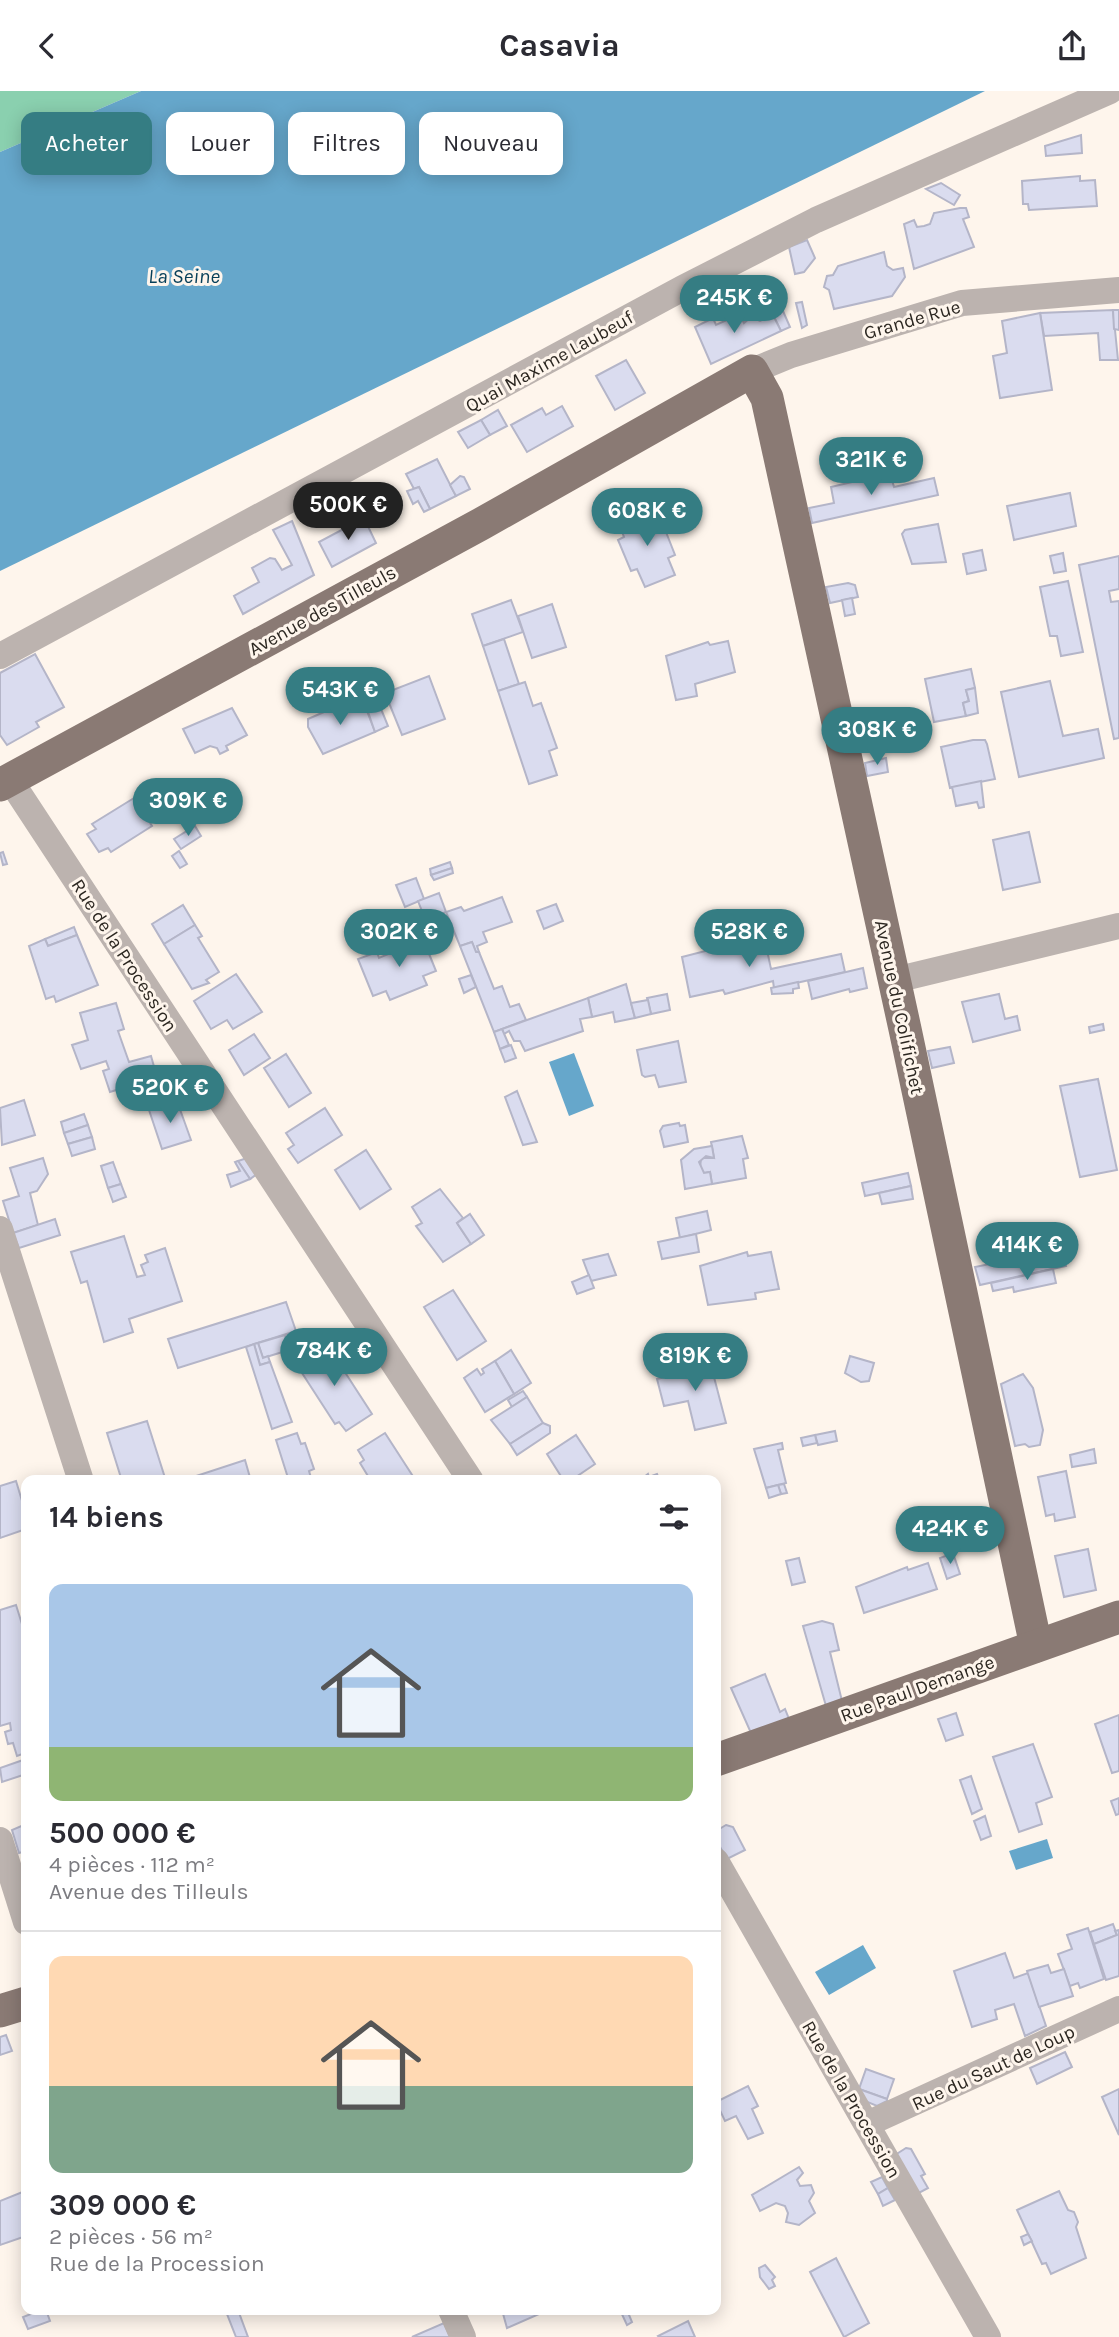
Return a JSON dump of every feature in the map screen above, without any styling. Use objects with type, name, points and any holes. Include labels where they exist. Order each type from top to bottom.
[{"type":"main road","name":"Avenue des Tilleuls","points":[[5,783],[481,524],[752,371]]},
{"type":"main road","name":"Avenue du Colifichet","points":[[752,371],[766,398],[895,980],[1036,1646]]},
{"type":"main road","name":"Rue Paul Demange","points":[[721,1758],[1119,1617]]},
{"type":"main road","points":[[0,2011],[21,2005]]},
{"type":"street","name":"Quai Maxime Laubeuf","points":[[0,656],[792,232],[1110,91]]},
{"type":"street","name":"Grande Rue","points":[[752,371],[791,355],[962,303],[1119,290]]},
{"type":"street","name":"Rue de la Procession","points":[[5,783],[467,1475]]},
{"type":"street","points":[[895,980],[1119,926]]},
{"type":"street","points":[[0,1229],[79,1475]]},
{"type":"street","points":[[0,1840],[21,1907]]},
{"type":"street","name":"Rue de la Procession","points":[[721,1870],[988,2337]]},
{"type":"street","name":"Rue du Saut de Loup","points":[[867,2125],[1119,2009]]},
{"type":"street","points":[[453,2315],[463,2337]]},
{"type":"green space","points":[[0,91],[141,91],[92,112],[21,112],[21,143],[0,152]]},
{"type":"water","name":"La Seine","points":[[141,91],[985,91],[0,571],[0,152],[21,143],[21,175],[152,175],[152,112],[92,112]]},
{"type":"water","points":[[574,1053],[594,1106],[569,1116],[549,1062]]},
{"type":"water","points":[[1047,1839],[1053,1858],[1016,1870],[1009,1851]]},
{"type":"water","points":[[863,1945],[876,1968],[829,1995],[815,1972]]},
{"type":"building","points":[[1081,135],[1082,153],[1046,156],[1045,146]]},
{"type":"building","points":[[1080,176],[1080,181],[1095,180],[1097,206],[1029,210],[1028,204],[1023,204],[1022,181]]},
{"type":"building","points":[[941,183],[960,195],[954,205],[926,189]]},
{"type":"building","points":[[966,208],[969,217],[963,219],[974,247],[914,269],[904,224],[914,220],[917,227],[924,226],[930,224],[934,213]]},
{"type":"building","points":[[807,240],[815,258],[804,272],[795,274],[789,247]]},
{"type":"building","points":[[884,252],[887,266],[893,270],[903,268],[905,277],[892,296],[834,309],[829,290],[824,287],[827,276],[833,275],[838,266]]},
{"type":"building","points":[[802,302],[807,325],[802,328],[796,303]]},
{"type":"building","points":[[1113,310],[1118,360],[1100,360],[1098,333],[1044,336],[1040,313]]},
{"type":"building","points":[[1113,310],[1119,310],[1119,330],[1114,329]]},
{"type":"building","points":[[783,311],[790,327],[781,331],[773,315]]},
{"type":"building","points":[[1040,313],[1052,390],[1000,398],[993,356],[1007,353],[1002,321]]},
{"type":"building","points":[[740,314],[744,323],[751,317],[760,321],[773,315],[781,331],[711,364],[695,327],[713,318],[716,325]]},
{"type":"building","points":[[626,360],[645,393],[615,410],[596,376]]},
{"type":"building","points":[[562,406],[573,426],[527,452],[511,425],[542,408],[546,415]]},
{"type":"building","points":[[498,410],[507,426],[490,435],[481,420]]},
{"type":"building","points":[[481,420],[490,435],[468,448],[458,432]]},
{"type":"building","points":[[437,459],[456,496],[430,509],[419,487],[414,489],[406,474]]},
{"type":"building","points":[[890,473],[894,487],[934,478],[938,495],[812,523],[809,508],[834,503],[831,487]]},
{"type":"building","points":[[460,476],[464,477],[470,489],[456,496],[450,485]]},
{"type":"building","points":[[419,487],[430,509],[424,512],[418,501],[413,504],[407,491]]},
{"type":"building","points":[[1070,493],[1076,526],[1014,540],[1007,506]]},
{"type":"building","points":[[648,509],[655,525],[662,522],[675,555],[668,558],[675,575],[645,587],[637,569],[631,571],[618,540],[624,537],[618,521]]},
{"type":"building","points":[[364,518],[376,543],[332,567],[319,542]]},
{"type":"building","points":[[292,521],[314,575],[243,614],[234,596],[259,582],[252,568],[270,558],[275,559],[282,570],[292,565],[273,530]]},
{"type":"building","points":[[938,524],[946,562],[912,564],[902,534],[905,530]]},
{"type":"building","points":[[982,550],[986,570],[967,574],[963,554]]},
{"type":"building","points":[[1063,553],[1066,571],[1054,573],[1050,556]]},
{"type":"building","points":[[1119,556],[1119,589],[1109,591],[1111,602],[1119,601],[1119,738],[1114,739],[1079,565]]},
{"type":"building","points":[[1068,581],[1083,652],[1061,656],[1057,636],[1050,636],[1040,587]]},
{"type":"building","points":[[848,583],[855,585],[858,597],[830,603],[826,587]]},
{"type":"building","points":[[852,598],[855,614],[845,616],[842,600]]},
{"type":"building","points":[[511,600],[523,632],[483,646],[472,614]]},
{"type":"building","points":[[552,604],[566,647],[532,658],[518,616]]},
{"type":"building","points":[[504,639],[519,684],[498,691],[483,646]]},
{"type":"building","points":[[728,641],[735,672],[695,684],[697,696],[676,700],[666,656],[708,642],[710,645]]},
{"type":"building","points":[[35,654],[64,707],[36,722],[39,727],[7,745],[0,735],[0,673]]},
{"type":"building","points":[[971,669],[975,688],[966,690],[969,701],[963,703],[966,716],[934,722],[925,679]]},
{"type":"building","points":[[429,676],[445,719],[402,735],[385,693]]},
{"type":"building","points":[[1050,681],[1063,736],[1098,729],[1104,758],[1019,777],[1001,692]]},
{"type":"building","points":[[525,682],[533,706],[541,703],[557,748],[549,751],[557,775],[529,784],[498,691]]},
{"type":"building","points":[[975,688],[978,713],[966,716],[963,703],[969,701],[966,690]]},
{"type":"building","points":[[362,696],[364,703],[351,709],[347,702]]},
{"type":"building","points":[[347,702],[351,709],[364,703],[375,732],[323,754],[308,727],[308,719]]},
{"type":"building","points":[[379,704],[388,726],[375,732],[367,709]]},
{"type":"building","points":[[232,708],[247,735],[226,746],[228,750],[220,754],[217,748],[210,746],[195,753],[183,729]]},
{"type":"building","points":[[880,711],[884,733],[860,739],[855,716]]},
{"type":"building","points":[[985,740],[995,779],[950,788],[941,747]]},
{"type":"building","points":[[886,758],[888,772],[867,776],[865,763]]},
{"type":"building","points":[[981,781],[984,807],[979,808],[977,802],[956,806],[952,787]]},
{"type":"building","points":[[134,798],[152,826],[111,852],[108,848],[99,852],[87,834],[96,829],[92,824]]},
{"type":"building","points":[[195,826],[201,836],[181,849],[174,839]]},
{"type":"building","points":[[1029,832],[1040,882],[1003,890],[993,840]]},
{"type":"building","points":[[179,851],[187,864],[180,868],[172,856]]},
{"type":"building","points":[[3,852],[7,864],[3,865],[0,853]]},
{"type":"building","points":[[450,862],[452,868],[431,875],[430,869]]},
{"type":"building","points":[[452,868],[453,873],[434,880],[431,875]]},
{"type":"building","points":[[416,878],[424,899],[405,907],[396,885]]},
{"type":"building","points":[[439,893],[446,912],[426,921],[418,901]]},
{"type":"building","points":[[502,897],[512,922],[483,932],[487,942],[477,946],[479,952],[476,952],[472,942],[460,946],[446,912],[461,907],[464,911]]},
{"type":"building","points":[[556,904],[563,921],[544,929],[537,911]]},
{"type":"building","points":[[183,905],[195,925],[164,944],[152,924]]},
{"type":"building","points":[[195,925],[202,936],[198,938],[219,972],[206,980],[209,983],[192,989],[164,944]]},
{"type":"building","points":[[74,927],[77,935],[48,946],[45,939]]},
{"type":"building","points":[[421,934],[436,971],[423,976],[427,985],[390,1000],[386,991],[373,996],[358,959],[377,952],[379,958],[405,947],[403,942]]},
{"type":"building","points":[[77,935],[98,985],[56,1002],[54,996],[46,999],[29,946],[45,939],[48,946]]},
{"type":"building","points":[[764,936],[771,969],[841,954],[845,972],[774,988],[773,981],[725,994],[723,990],[690,997],[682,957]]},
{"type":"building","points":[[472,942],[476,952],[479,952],[494,989],[502,986],[510,1007],[519,1004],[526,1020],[494,1032],[460,946]]},
{"type":"building","points":[[863,968],[867,988],[850,992],[849,989],[812,999],[808,981]]},
{"type":"building","points":[[236,974],[262,1012],[233,1029],[227,1020],[211,1029],[194,1001]]},
{"type":"building","points":[[471,975],[476,987],[464,993],[459,979]]},
{"type":"building","points":[[798,982],[799,988],[793,989],[793,993],[772,994],[771,988]]},
{"type":"building","points":[[626,984],[635,1018],[615,1022],[613,1012],[592,1017],[588,998]]},
{"type":"building","points":[[667,994],[670,1010],[651,1014],[647,998]]},
{"type":"building","points":[[999,994],[1005,1019],[1017,1016],[1020,1030],[973,1042],[962,1002]]},
{"type":"building","points":[[588,998],[592,1017],[580,1019],[583,1031],[525,1051],[520,1041],[514,1041],[509,1031],[504,1034],[502,1029]]},
{"type":"building","points":[[648,1000],[651,1014],[635,1018],[631,1003]]},
{"type":"building","points":[[116,1003],[124,1029],[118,1031],[129,1062],[151,1056],[157,1077],[110,1092],[103,1071],[109,1069],[106,1061],[81,1069],[72,1045],[88,1040],[80,1013]]},
{"type":"building","points":[[1103,1024],[1104,1030],[1090,1033],[1089,1027]]},
{"type":"building","points":[[502,1029],[509,1045],[500,1049],[494,1032]]},
{"type":"building","points":[[254,1034],[270,1058],[244,1075],[229,1050]]},
{"type":"building","points":[[678,1041],[686,1082],[659,1087],[655,1075],[642,1075],[637,1050]]},
{"type":"building","points":[[511,1045],[516,1058],[505,1062],[500,1049]]},
{"type":"building","points":[[950,1047],[954,1063],[932,1068],[928,1051]]},
{"type":"building","points":[[286,1054],[311,1093],[289,1107],[264,1068]]},
{"type":"building","points":[[1098,1079],[1117,1170],[1080,1177],[1060,1086]]},
{"type":"building","points":[[517,1091],[537,1142],[523,1145],[505,1097]]},
{"type":"building","points":[[24,1100],[35,1135],[2,1145],[0,1108]]},
{"type":"building","points":[[177,1101],[191,1140],[162,1149],[149,1110]]},
{"type":"building","points":[[325,1108],[342,1135],[298,1163],[288,1149],[294,1145],[286,1133]]},
{"type":"building","points":[[84,1114],[88,1125],[64,1133],[61,1122]]},
{"type":"building","points":[[679,1123],[680,1126],[685,1125],[688,1142],[664,1147],[660,1131],[663,1126]]},
{"type":"building","points":[[88,1125],[92,1137],[68,1144],[64,1133]]},
{"type":"building","points":[[742,1136],[748,1158],[743,1159],[746,1178],[712,1184],[710,1172],[704,1173],[700,1169],[701,1158],[714,1158],[711,1142]]},
{"type":"building","points":[[92,1137],[95,1149],[72,1156],[68,1144]]},
{"type":"building","points":[[712,1146],[714,1158],[706,1156],[699,1162],[704,1173],[710,1172],[712,1184],[685,1189],[681,1160],[694,1149]]},
{"type":"building","points":[[366,1150],[391,1189],[360,1209],[335,1170]]},
{"type":"building","points":[[250,1157],[260,1172],[250,1179],[238,1161]]},
{"type":"building","points":[[43,1158],[48,1174],[37,1191],[30,1193],[38,1225],[13,1233],[3,1201],[19,1196],[10,1168]]},
{"type":"building","points":[[238,1161],[250,1179],[231,1187],[227,1175],[240,1171],[235,1162]]},
{"type":"building","points":[[113,1162],[121,1184],[108,1188],[101,1166]]},
{"type":"building","points":[[908,1173],[911,1186],[865,1196],[862,1183]]},
{"type":"building","points":[[121,1184],[126,1197],[113,1202],[108,1188]]},
{"type":"building","points":[[911,1186],[913,1199],[882,1204],[879,1193]]},
{"type":"building","points":[[440,1189],[463,1218],[457,1223],[471,1244],[443,1262],[416,1226],[422,1223],[412,1207]]},
{"type":"building","points":[[707,1211],[711,1230],[680,1238],[676,1218]]},
{"type":"building","points":[[470,1214],[484,1235],[471,1244],[457,1223]]},
{"type":"building","points":[[55,1219],[60,1235],[19,1248],[13,1233]]},
{"type":"building","points":[[696,1234],[699,1252],[662,1259],[658,1242]]},
{"type":"building","points":[[124,1236],[137,1277],[145,1275],[141,1265],[148,1262],[145,1255],[165,1248],[182,1301],[129,1319],[133,1332],[104,1342],[87,1281],[81,1283],[71,1252]]},
{"type":"building","points":[[1061,1243],[1066,1266],[980,1285],[975,1267],[1029,1256],[1028,1250]]},
{"type":"building","points":[[747,1252],[748,1256],[771,1252],[779,1289],[755,1293],[756,1299],[708,1305],[700,1266]]},
{"type":"building","points":[[608,1254],[616,1275],[591,1281],[583,1260]]},
{"type":"building","points":[[1053,1269],[1056,1283],[1014,1292],[1013,1287],[993,1291],[991,1283]]},
{"type":"building","points":[[589,1275],[594,1288],[577,1294],[572,1282]]},
{"type":"building","points":[[453,1290],[486,1341],[457,1360],[424,1307]]},
{"type":"building","points":[[286,1302],[296,1331],[178,1368],[168,1339]]},
{"type":"building","points":[[285,1335],[289,1350],[263,1358],[258,1343]]},
{"type":"building","points":[[258,1343],[263,1358],[268,1356],[270,1362],[260,1365],[254,1344]]},
{"type":"building","points":[[326,1343],[372,1414],[346,1431],[339,1422],[335,1424],[302,1373],[306,1370],[300,1360]]},
{"type":"building","points":[[254,1344],[260,1365],[270,1362],[292,1422],[272,1429],[246,1347]]},
{"type":"building","points":[[511,1350],[531,1383],[514,1394],[495,1361]]},
{"type":"building","points":[[850,1356],[874,1363],[869,1381],[861,1382],[845,1373]]},
{"type":"building","points":[[709,1358],[726,1423],[695,1430],[688,1401],[664,1406],[657,1379],[681,1373],[680,1364]]},
{"type":"building","points":[[495,1361],[514,1394],[485,1412],[464,1378],[477,1369],[481,1375],[484,1373],[482,1369]]},
{"type":"building","points":[[1023,1374],[1033,1388],[1043,1430],[1040,1445],[1029,1447],[1025,1444],[1015,1446],[1001,1384]]},
{"type":"building","points":[[523,1391],[527,1397],[512,1407],[508,1400]]},
{"type":"building","points":[[527,1397],[543,1423],[510,1444],[491,1420]]},
{"type":"building","points":[[147,1421],[164,1475],[120,1475],[107,1433]]},
{"type":"building","points":[[543,1423],[550,1426],[550,1433],[517,1455],[510,1444]]},
{"type":"building","points":[[835,1431],[837,1441],[818,1445],[815,1435]]},
{"type":"building","points":[[297,1433],[301,1444],[305,1443],[314,1469],[309,1471],[310,1475],[287,1475],[276,1440]]},
{"type":"building","points":[[385,1433],[412,1475],[367,1475],[360,1463],[364,1460],[358,1450]]},
{"type":"building","points":[[576,1435],[595,1464],[579,1475],[560,1475],[547,1454]]},
{"type":"building","points":[[815,1435],[817,1443],[803,1446],[801,1438]]},
{"type":"building","points":[[782,1443],[783,1449],[778,1450],[786,1483],[766,1488],[754,1449]]},
{"type":"building","points":[[1094,1449],[1096,1463],[1072,1467],[1070,1455]]},
{"type":"building","points":[[245,1460],[249,1475],[199,1475]]},
{"type":"building","points":[[1066,1471],[1075,1517],[1055,1521],[1054,1514],[1046,1516],[1038,1477]]},
{"type":"building","points":[[16,1481],[21,1498],[21,1531],[0,1538],[0,1486]]},
{"type":"building","points":[[784,1484],[787,1493],[781,1494],[778,1485]]},
{"type":"building","points":[[778,1485],[781,1494],[769,1498],[766,1488]]},
{"type":"building","points":[[1088,1549],[1096,1590],[1064,1597],[1055,1556]]},
{"type":"building","points":[[953,1553],[960,1574],[947,1579],[940,1558]]},
{"type":"building","points":[[799,1558],[805,1582],[792,1585],[786,1561]]},
{"type":"building","points":[[928,1563],[937,1589],[864,1613],[856,1587],[907,1567],[908,1570]]},
{"type":"building","points":[[16,1605],[21,1621],[21,1754],[17,1756],[13,1743],[8,1744],[5,1732],[11,1730],[10,1723],[0,1726],[0,1610]]},
{"type":"building","points":[[822,1621],[833,1624],[839,1650],[830,1652],[842,1701],[826,1706],[803,1626]]},
{"type":"building","points":[[765,1674],[780,1712],[785,1709],[789,1719],[751,1733],[731,1688]]},
{"type":"building","points":[[956,1713],[963,1735],[946,1741],[938,1719]]},
{"type":"building","points":[[1119,1715],[1119,1771],[1112,1773],[1095,1724]]},
{"type":"building","points":[[1033,1744],[1052,1797],[1036,1803],[1042,1824],[1019,1832],[993,1757]]},
{"type":"building","points":[[21,1761],[21,1776],[2,1782],[0,1768]]},
{"type":"building","points":[[971,1776],[982,1809],[972,1814],[960,1780]]},
{"type":"building","points":[[1119,1798],[1119,1814],[1116,1815],[1111,1801]]},
{"type":"building","points":[[985,1816],[991,1836],[981,1840],[974,1821]]},
{"type":"building","points":[[726,1825],[733,1827],[745,1850],[727,1859],[721,1849],[721,1828]]},
{"type":"building","points":[[21,1826],[21,1852],[19,1853],[12,1830]]},
{"type":"building","points":[[1113,1924],[1117,1935],[1094,1944],[1090,1932]]},
{"type":"building","points":[[1088,1928],[1104,1979],[1080,1988],[1078,1983],[1070,1986],[1058,1954],[1072,1949],[1067,1935]]},
{"type":"building","points":[[1119,1930],[1119,1976],[1106,1980],[1094,1944],[1117,1935],[1115,1931]]},
{"type":"building","points":[[1005,1953],[1014,1978],[1028,1973],[1046,2026],[1025,2036],[1014,2004],[995,2010],[997,2019],[972,2027],[954,1971]]},
{"type":"building","points":[[1048,1965],[1051,1973],[1064,1969],[1073,1996],[1039,2007],[1027,1971]]},
{"type":"building","points":[[6,2035],[12,2051],[0,2055],[0,2037]]},
{"type":"building","points":[[1065,2052],[1072,2067],[1037,2084],[1030,2068]]},
{"type":"building","points":[[866,2069],[894,2079],[887,2099],[859,2089]]},
{"type":"building","points":[[748,2086],[758,2106],[752,2109],[763,2133],[748,2139],[736,2116],[725,2121],[721,2113],[721,2100]]},
{"type":"building","points":[[859,2089],[887,2101],[877,2106],[865,2101]]},
{"type":"building","points":[[1119,2089],[1119,2135],[1102,2097]]},
{"type":"building","points":[[906,2148],[911,2149],[925,2174],[921,2176],[928,2188],[917,2194],[895,2155]]},
{"type":"building","points":[[799,2167],[803,2173],[797,2180],[800,2186],[811,2185],[814,2193],[809,2201],[815,2213],[799,2225],[786,2222],[788,2213],[785,2206],[776,2203],[760,2211],[752,2195]]},
{"type":"building","points":[[882,2177],[888,2188],[878,2194],[871,2182]]},
{"type":"building","points":[[888,2188],[895,2200],[883,2206],[878,2194]]},
{"type":"building","points":[[1059,2191],[1068,2210],[1074,2212],[1086,2258],[1051,2274],[1046,2263],[1042,2264],[1017,2210]]},
{"type":"building","points":[[21,2193],[21,2238],[0,2245],[0,2201]]},
{"type":"building","points":[[1028,2234],[1032,2241],[1024,2245],[1021,2237]]},
{"type":"building","points":[[836,2258],[869,2323],[844,2337],[810,2272]]},
{"type":"building","points":[[765,2265],[775,2277],[772,2280],[775,2286],[769,2289],[760,2277],[759,2268]]},
{"type":"building","points":[[48,2315],[50,2321],[28,2329],[23,2317]]},
{"type":"building","points":[[227,2315],[240,2315],[248,2337],[236,2337]]},
{"type":"building","points":[[503,2315],[537,2315],[507,2328]]},
{"type":"building","points":[[622,2315],[629,2315],[632,2322],[627,2325]]},
{"type":"building","points":[[688,2321],[695,2337],[658,2336]]},
{"type":"building","points":[[444,2323],[450,2337],[412,2337]]}]
